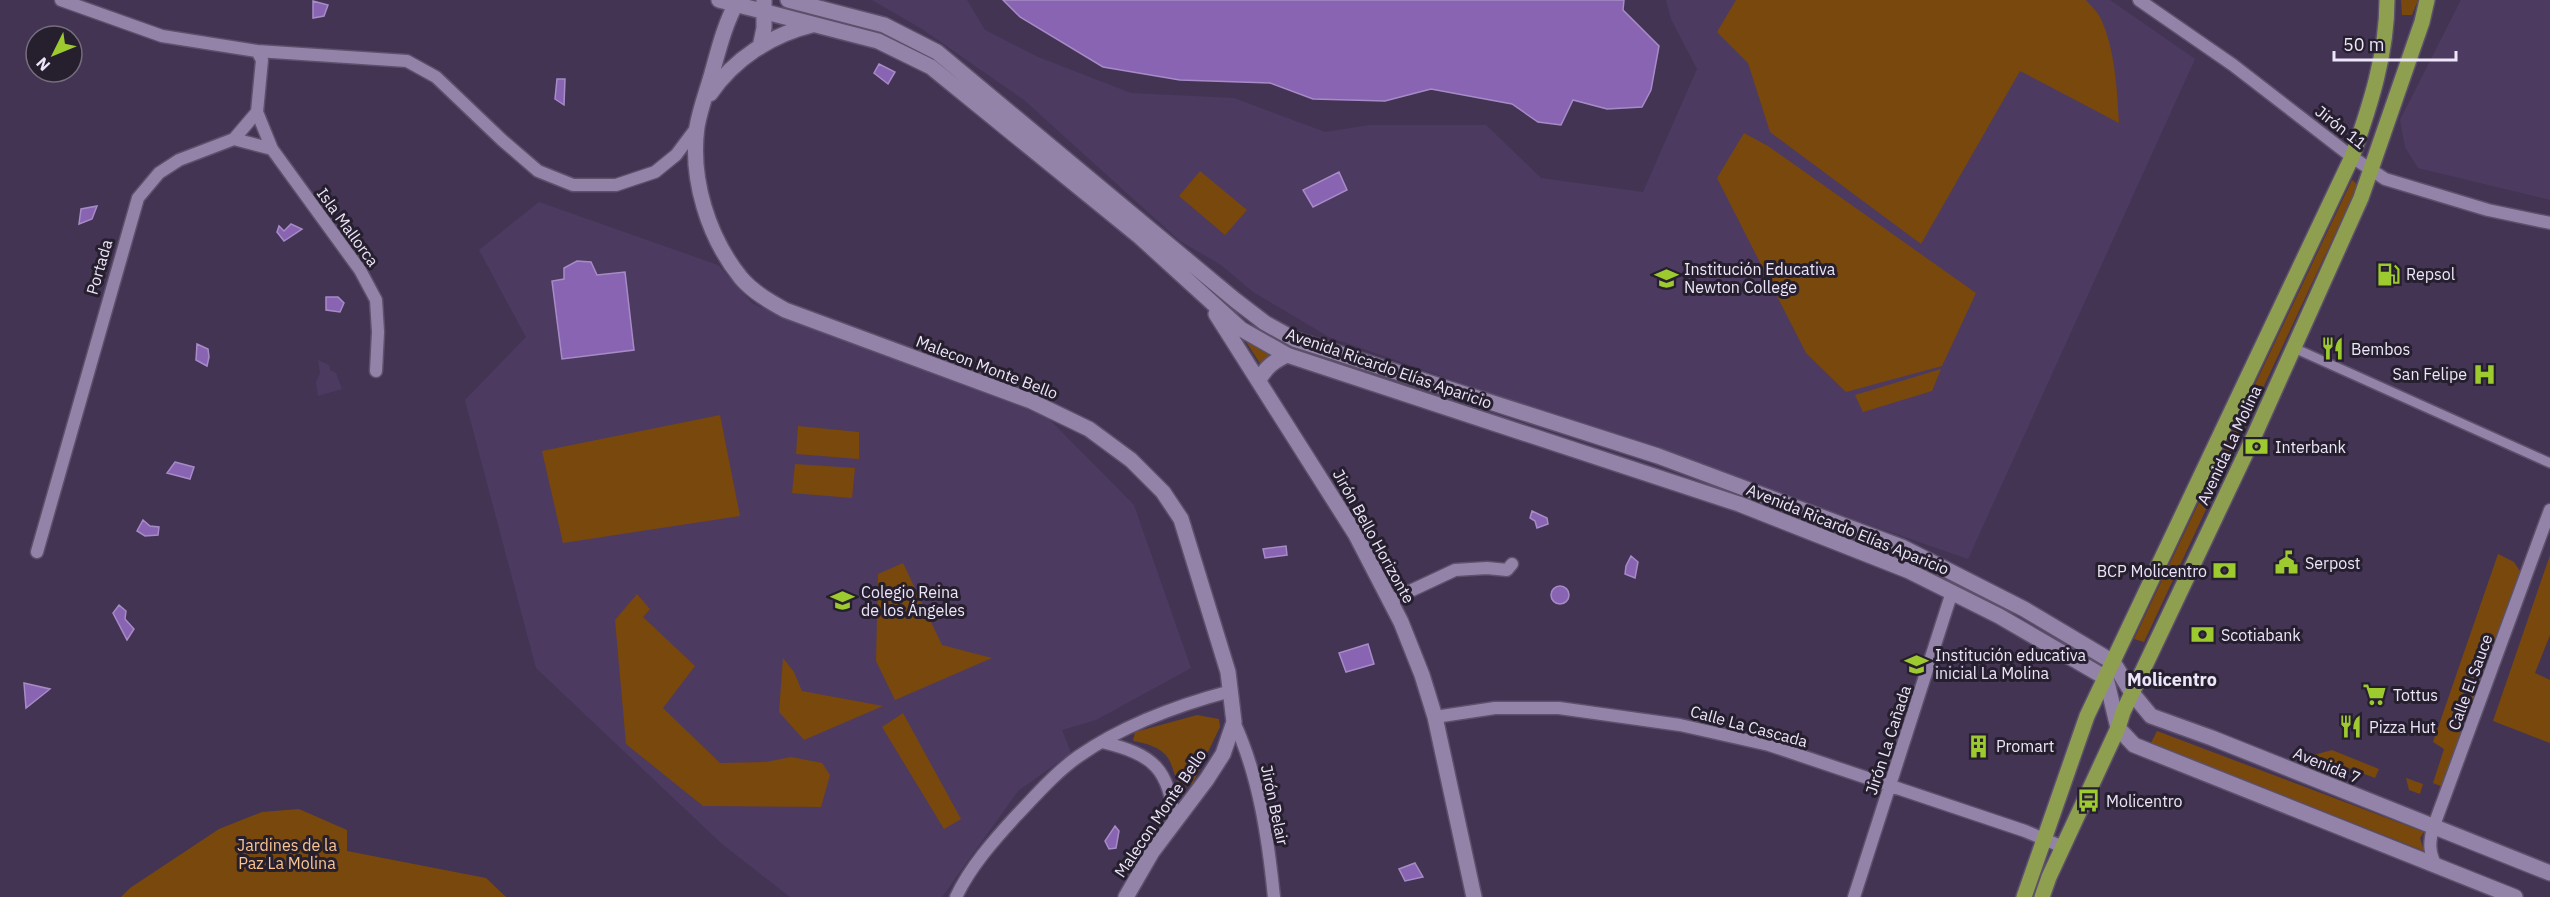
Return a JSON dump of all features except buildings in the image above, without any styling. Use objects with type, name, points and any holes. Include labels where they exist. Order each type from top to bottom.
[{"type":"main road","name":"Avenida La Molina","points":[[2024,897],[2087,716],[2352,157],[2369,109],[2380,67],[2387,0]]},
{"type":"main road","name":"Avenida La Molina","points":[[2042,897],[2132,693],[2294,348],[2372,171],[2427,0]]},
{"type":"street","points":[[710,0],[722,14],[725,27]]},
{"type":"street","name":"Avenida Ricardo Elías Aparicio","points":[[719,0],[764,6],[813,24],[878,42],[931,67],[1140,237],[1241,329],[1287,355],[1739,504],[1909,571],[1952,592],[2106,678]]},
{"type":"street","name":"Avenida Ricardo Elías Aparicio","points":[[788,0],[884,25],[937,52],[1183,258],[1265,323],[1294,339],[1658,456],[1902,547],[2024,609],[2113,662]]},
{"type":"street","name":"Jirón 11","points":[[2139,0],[2233,65],[2372,171],[2402,186],[2488,210],[2550,223]]},
{"type":"street","points":[[2422,21],[2434,0]]},
{"type":"street","points":[[68,2],[162,36],[257,51],[407,61],[436,77],[501,140],[538,171],[573,185],[616,185],[655,172],[676,155],[697,127]]},
{"type":"street","name":"Malecon Monte Bello","points":[[737,2],[725,27],[697,127],[696,172],[705,214],[741,278],[762,297],[785,310],[1031,401],[1089,429],[1131,460],[1163,492],[1181,519],[1228,672],[1234,722],[1223,754],[1152,852],[1126,897]]},
{"type":"street","points":[[760,47],[765,28],[764,6]]},
{"type":"street","name":"Malecon Monte Bello","points":[[704,104],[731,69],[760,47],[785,33],[813,24]]},
{"type":"street","points":[[257,51],[262,60],[257,112]]},
{"type":"street","name":"Portada","points":[[37,552],[131,215],[138,198],[159,173],[179,160],[234,139],[257,112]]},
{"type":"street","name":"Isla Mallorca","points":[[257,112],[272,149],[360,270],[376,300],[376,371]]},
{"type":"street","points":[[234,139],[272,149]]},
{"type":"street","name":"Jirón Bello Horizonte","points":[[1183,258],[1202,293],[1356,535],[1391,600],[1422,675],[1435,717],[1474,897]]},
{"type":"street","points":[[2294,348],[2550,463]]},
{"type":"street","points":[[1259,380],[1275,360],[1287,355]]},
{"type":"street","name":"Calle El Sauce","points":[[2436,866],[2430,854],[2433,828],[2549,514]]},
{"type":"street","points":[[1391,600],[1455,570],[1487,568],[1507,570],[1512,564]]},
{"type":"street","name":"Jirón La Cañada","points":[[1854,897],[1952,592]]},
{"type":"street","name":"Avenida 7","points":[[2113,662],[2132,693],[2151,716],[2212,738],[2550,873]]},
{"type":"street","points":[[2106,678],[2118,728],[2134,745],[2515,897]]},
{"type":"street","points":[[956,897],[979,860],[1004,829],[1078,756],[1155,715],[1187,703],[1231,691]]},
{"type":"street","name":"Calle La Cascada","points":[[1435,717],[1495,708],[1559,708],[1680,725],[1769,745],[2063,847]]},
{"type":"street","name":"Jirón Belair","points":[[1234,722],[1245,747],[1254,778],[1274,897]]},
{"type":"street","points":[[1102,742],[1134,750],[1156,766],[1171,791],[1174,822]]},
{"type":"shaded area","name":"Institución Educativa Newton College","points":[[872,0],[967,0],[985,30],[1038,57],[1131,93],[1234,98],[1325,132],[1370,125],[1486,125],[1541,178],[1643,192],[1697,69],[1671,19],[1666,0],[2110,0],[2195,59],[1968,559],[1329,337],[1253,292],[1221,265],[1180,241],[1024,100],[922,29]]},
{"type":"shaded area","points":[[1003,0],[1624,0],[1623,10],[1659,46],[1651,90],[1642,107],[1607,109],[1573,100],[1561,125],[1538,122],[1512,104],[1431,89],[1385,101],[1313,99],[1270,83],[1180,80],[1103,67],[1020,17]]},
{"type":"shaded area","points":[[2461,0],[2550,0],[2550,200],[2418,168],[2405,147],[2400,120]]},
{"type":"shaded area","points":[[313,1],[328,5],[324,16],[313,18]]},
{"type":"shaded area","points":[[879,64],[895,72],[888,84],[874,73]]},
{"type":"shaded area","points":[[557,79],[565,79],[564,105],[555,99]]},
{"type":"shaded area","points":[[1339,172],[1347,190],[1313,207],[1303,190]]},
{"type":"shaded area","name":"Colegio Reina de los Ángeles","points":[[539,202],[718,265],[753,304],[1047,417],[1134,505],[1191,668],[1096,720],[1062,730],[1071,753],[1018,791],[942,897],[790,897],[722,844],[536,668],[465,400],[526,337],[479,250]]},
{"type":"shaded area","points":[[97,206],[92,219],[79,224],[81,209]]},
{"type":"shaded area","points":[[291,224],[302,229],[284,241],[277,232],[279,226],[284,231]]},
{"type":"shaded area","points":[[577,261],[591,262],[597,275],[625,272],[634,350],[562,359],[552,281],[564,279],[564,268]]},
{"type":"shaded area","points":[[326,297],[338,297],[344,303],[340,312],[326,310]]},
{"type":"shaded area","points":[[197,344],[208,349],[207,366],[196,360]]},
{"type":"shaded area","points":[[318,360],[329,365],[330,370],[336,373],[342,389],[318,396],[316,382],[320,373]]},
{"type":"shaded area","points":[[175,462],[194,467],[190,479],[167,473]]},
{"type":"shaded area","points":[[1532,511],[1547,518],[1548,524],[1537,528],[1535,521],[1530,518]]},
{"type":"shaded area","points":[[143,520],[150,526],[159,527],[158,535],[145,536],[137,531]]},
{"type":"shaded area","points":[[1286,546],[1287,555],[1265,558],[1263,549]]},
{"type":"shaded area","points":[[1631,556],[1638,562],[1635,578],[1625,574]]},
{"type":"shaded area","points":[[1560,586],[1566,589],[1569,595],[1566,601],[1560,604],[1554,601],[1551,595],[1554,589]]},
{"type":"shaded area","points":[[119,605],[126,611],[125,619],[134,629],[127,640],[113,613]]},
{"type":"shaded area","points":[[1368,644],[1374,664],[1346,672],[1339,653]]},
{"type":"shaded area","points":[[24,683],[50,689],[26,708]]},
{"type":"shaded area","points":[[1115,826],[1119,831],[1116,848],[1109,849],[1105,841]]},
{"type":"shaded area","points":[[1415,863],[1423,877],[1405,881],[1399,869]]},
{"type":"green space","points":[[1736,0],[2086,0],[2100,16],[2106,31],[2116,83],[2119,123],[2020,71],[1921,244],[1770,132],[1748,63],[1717,32]]},
{"type":"green space","points":[[2401,0],[2418,0],[2412,15],[2402,15]]},
{"type":"green space","points":[[1744,133],[1768,146],[1976,293],[1942,366],[1846,392],[1806,353],[1717,178]]},
{"type":"green space","points":[[1200,171],[1247,210],[1225,235],[1179,196]]},
{"type":"green space","points":[[2352,180],[2358,185],[2144,642],[2134,639]]},
{"type":"green space","points":[[1243,337],[1275,355],[1261,365]]},
{"type":"green space","points":[[1941,369],[1932,391],[1863,412],[1855,395]]},
{"type":"green space","points":[[720,415],[740,516],[563,543],[542,451]]},
{"type":"green space","points":[[798,426],[859,432],[859,459],[796,454]]},
{"type":"green space","points":[[795,464],[855,468],[852,498],[792,493]]},
{"type":"green space","points":[[2498,554],[2514,562],[2520,571],[2443,787],[2433,783],[2444,749],[2433,742]]},
{"type":"green space","points":[[2550,555],[2550,635],[2535,673],[2550,680],[2550,743],[2493,721]]},
{"type":"green space","points":[[903,563],[942,645],[992,658],[895,700],[876,661],[878,574]]},
{"type":"green space","points":[[637,594],[650,609],[643,617],[695,666],[663,708],[720,763],[766,762],[791,757],[822,763],[830,775],[821,807],[703,806],[626,744],[615,620]]},
{"type":"green space","points":[[783,658],[794,672],[802,691],[883,706],[804,740],[779,712]]},
{"type":"green space","points":[[903,713],[961,819],[944,829],[882,727]]},
{"type":"green space","points":[[1197,715],[1219,719],[1220,727],[1193,783],[1182,789],[1165,754],[1152,746],[1133,741],[1135,732]]},
{"type":"green space","points":[[2157,731],[2424,832],[2420,838],[2424,851],[2151,743]]},
{"type":"green space","points":[[2332,750],[2379,769],[2375,778],[2314,755]]},
{"type":"green space","points":[[2406,778],[2423,784],[2420,794],[2409,790]]},
{"type":"green space","name":"Jardines de la Paz La Molina","points":[[299,809],[347,830],[347,851],[486,878],[506,897],[121,897],[130,888],[219,829],[262,812]]},
{"type":"place","name":"Repsol","points":[[2388,274]]},
{"type":"place","name":"Institución Educativa Newton College","points":[[1666,278]]},
{"type":"place","name":"Bembos","points":[[2333,349]]},
{"type":"place","name":"San Felipe","points":[[2485,374]]},
{"type":"place","name":"Interbank","points":[[2257,447]]},
{"type":"place","name":"Serpost","points":[[2287,563]]},
{"type":"place","name":"BCP Molicentro","points":[[2225,571]]},
{"type":"place","name":"Colegio Reina de los Ángeles","points":[[843,601]]},
{"type":"place","name":"Scotiabank","points":[[2203,635]]},
{"type":"place","name":"Institución educativa inicial La Molina","points":[[1917,664]]},
{"type":"place","name":"Tottus","points":[[2375,695]]},
{"type":"place","name":"Pizza Hut","points":[[2351,727]]},
{"type":"place","name":"Promart","points":[[1978,746]]},
{"type":"place","name":"Molicentro","points":[[2088,801]]},
{"type":"district","name":"Molicentro","points":[[2172,680]]}]
